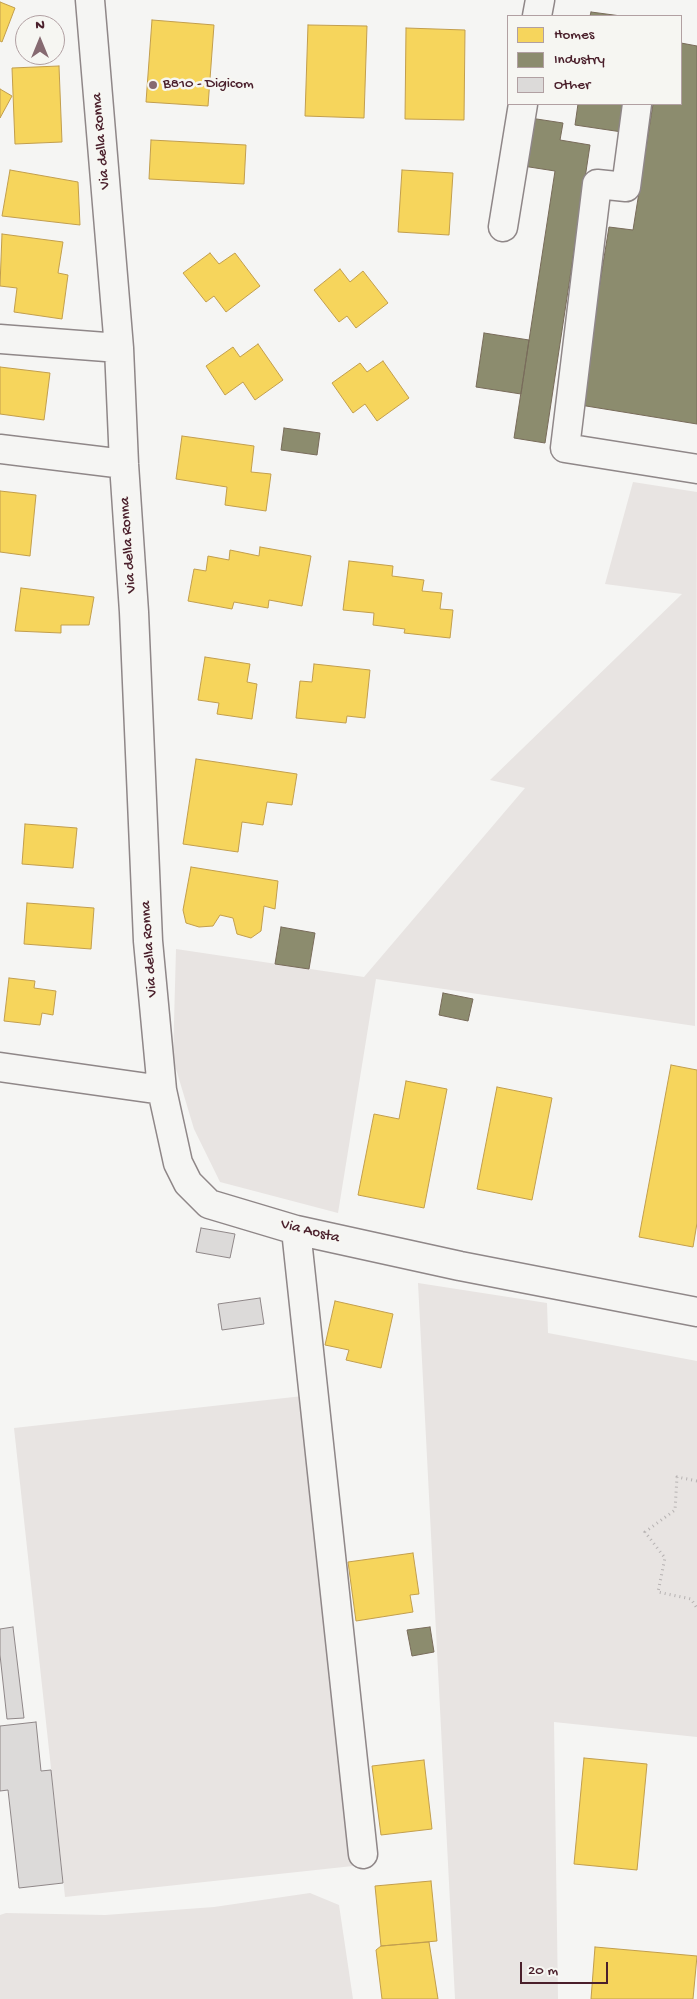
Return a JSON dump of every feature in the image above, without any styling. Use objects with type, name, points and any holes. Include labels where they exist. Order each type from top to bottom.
[{"type":"street","name":"Via della Ronna","points":[[90,0],[119,348],[124,464],[134,612],[148,941],[162,1090]]},
{"type":"street","points":[[537,15],[540,0]]},
{"type":"street","points":[[504,227],[523,105]]},
{"type":"street","points":[[637,105],[626,187],[597,184],[565,448],[697,469]]},
{"type":"street","points":[[0,339],[119,348]]},
{"type":"street","points":[[0,450],[124,464]]},
{"type":"street","points":[[0,1067],[162,1090]]},
{"type":"street","name":"Via Aosta","points":[[162,1090],[178,1162],[188,1183],[209,1204],[296,1230],[460,1266],[697,1312]]},
{"type":"street","points":[[296,1230],[363,1854]]},
{"type":"path","points":[[697,1481],[678,1477],[675,1510],[644,1532],[665,1558],[658,1592],[690,1599],[697,1608]]},
{"type":"shaded area","points":[[633,482],[697,492],[695,1026],[376,979],[338,1213],[220,1182],[194,1129],[173,1059],[176,949],[364,977],[525,788],[490,780],[682,594],[605,584]]},
{"type":"shaded area","points":[[418,1283],[547,1303],[548,1333],[697,1361],[697,1737],[554,1722],[558,1999],[455,1999]]},
{"type":"shaded area","points":[[303,1396],[353,1866],[65,1897],[14,1428]]},
{"type":"shaded area","points":[[310,1893],[339,1905],[353,1999],[0,1999],[0,1915],[6,1913],[105,1915],[214,1907]]},
{"type":"building: Homes","points":[[0,2],[15,8],[2,42],[0,41]]},
{"type":"building: Homes","points":[[152,20],[214,25],[208,106],[146,102]]},
{"type":"building: Homes","points":[[308,25],[367,26],[364,118],[305,116]]},
{"type":"building: Homes","points":[[406,28],[465,30],[464,120],[405,119]]},
{"type":"building: Homes","points":[[59,66],[62,142],[15,144],[12,68]]},
{"type":"building: Homes","points":[[0,89],[12,96],[0,118]]},
{"type":"building: Homes","points":[[151,140],[246,145],[244,184],[149,179]]},
{"type":"building: Homes","points":[[10,170],[78,182],[80,225],[2,216]]},
{"type":"building: Homes","points":[[402,170],[453,173],[449,235],[398,232]]},
{"type":"building: Homes","points":[[2,234],[63,242],[58,273],[68,275],[62,319],[14,312],[17,288],[0,286]]},
{"type":"building: Homes","points":[[210,253],[219,264],[235,253],[260,286],[226,312],[214,296],[206,302],[183,273]]},
{"type":"building: Homes","points":[[340,269],[350,282],[363,271],[388,303],[356,328],[347,316],[339,322],[314,290]]},
{"type":"building: Homes","points":[[258,344],[283,380],[255,400],[243,382],[225,395],[206,366],[233,347],[240,357]]},
{"type":"building: Homes","points":[[383,361],[409,398],[377,421],[365,404],[353,413],[332,383],[360,363],[367,372]]},
{"type":"building: Homes","points":[[0,367],[50,373],[44,420],[0,414]]},
{"type":"building: Homes","points":[[182,436],[254,446],[251,472],[271,474],[266,511],[225,505],[227,487],[176,479]]},
{"type":"building: Homes","points":[[0,491],[36,495],[30,556],[0,552]]},
{"type":"building: Homes","points":[[260,547],[311,556],[302,606],[269,600],[268,608],[234,602],[232,609],[188,601],[194,569],[206,571],[208,556],[229,560],[230,550],[259,556]]},
{"type":"building: Homes","points":[[349,561],[393,566],[392,576],[424,580],[422,591],[442,593],[440,609],[453,610],[450,638],[404,633],[405,629],[373,625],[374,613],[343,610]]},
{"type":"building: Homes","points":[[21,588],[94,597],[89,625],[61,625],[61,633],[15,631]]},
{"type":"building: Homes","points":[[205,657],[250,664],[247,682],[257,684],[252,719],[217,714],[219,703],[198,700]]},
{"type":"building: Homes","points":[[314,664],[370,670],[365,718],[347,716],[346,723],[296,718],[300,681],[312,682]]},
{"type":"building: Homes","points":[[196,759],[297,774],[292,805],[267,802],[263,825],[242,822],[238,852],[183,844]]},
{"type":"building: Homes","points":[[25,824],[77,828],[73,868],[22,864]]},
{"type":"building: Homes","points":[[191,867],[278,881],[275,909],[264,906],[261,931],[251,938],[237,934],[233,918],[220,915],[213,926],[199,927],[186,923],[183,910]]},
{"type":"building: Homes","points":[[27,903],[94,908],[91,949],[24,944]]},
{"type":"building: Homes","points":[[9,978],[35,981],[34,988],[56,991],[53,1015],[42,1013],[40,1025],[4,1021]]},
{"type":"building: Homes","points":[[671,1065],[697,1070],[697,1223],[693,1247],[639,1237]]},
{"type":"building: Homes","points":[[406,1081],[447,1089],[424,1208],[358,1195],[374,1114],[399,1119]]},
{"type":"building: Homes","points":[[497,1087],[552,1098],[532,1200],[477,1189]]},
{"type":"building: Homes","points":[[335,1301],[393,1314],[381,1368],[346,1360],[349,1350],[325,1345]]},
{"type":"building: Homes","points":[[413,1553],[419,1594],[410,1595],[413,1612],[356,1621],[348,1562]]},
{"type":"building: Homes","points":[[584,1758],[647,1764],[637,1870],[574,1864]]},
{"type":"building: Homes","points":[[424,1760],[432,1829],[381,1835],[372,1766]]},
{"type":"building: Homes","points":[[431,1881],[437,1941],[381,1946],[375,1886]]},
{"type":"building: Homes","points":[[429,1942],[438,1999],[382,1999],[376,1950],[381,1946]]},
{"type":"building: Homes","points":[[595,1947],[697,1956],[693,1999],[591,1999]]},
{"type":"building: Industry","points":[[591,12],[614,15],[590,15]]},
{"type":"building: Industry","points":[[682,43],[697,46],[697,424],[580,405],[609,227],[633,230],[653,105],[682,105]]},
{"type":"building: Industry","points":[[578,105],[626,105],[622,132],[575,125]]},
{"type":"building: Industry","points":[[530,118],[563,123],[560,140],[590,145],[545,443],[514,438],[555,171],[523,166]]},
{"type":"building: Industry","points":[[484,333],[529,340],[521,394],[476,387]]},
{"type":"building: Industry","points":[[284,428],[320,433],[317,455],[281,450]]},
{"type":"building: Industry","points":[[281,927],[315,933],[309,969],[275,964]]},
{"type":"building: Industry","points":[[443,993],[473,999],[468,1021],[439,1015]]},
{"type":"building: Industry","points":[[430,1627],[434,1652],[412,1656],[407,1630]]},
{"type":"building: Other","points":[[201,1228],[235,1234],[230,1258],[196,1252]]},
{"type":"building: Other","points":[[260,1298],[264,1324],[222,1330],[218,1304]]},
{"type":"building: Other","points":[[13,1627],[24,1718],[7,1719],[0,1655],[0,1629]]},
{"type":"building: Other","points":[[36,1722],[41,1771],[51,1770],[63,1883],[19,1888],[8,1790],[0,1791],[0,1726]]},
{"type":"place","name":"B810 - Digicom","points":[[153,85]]}]
